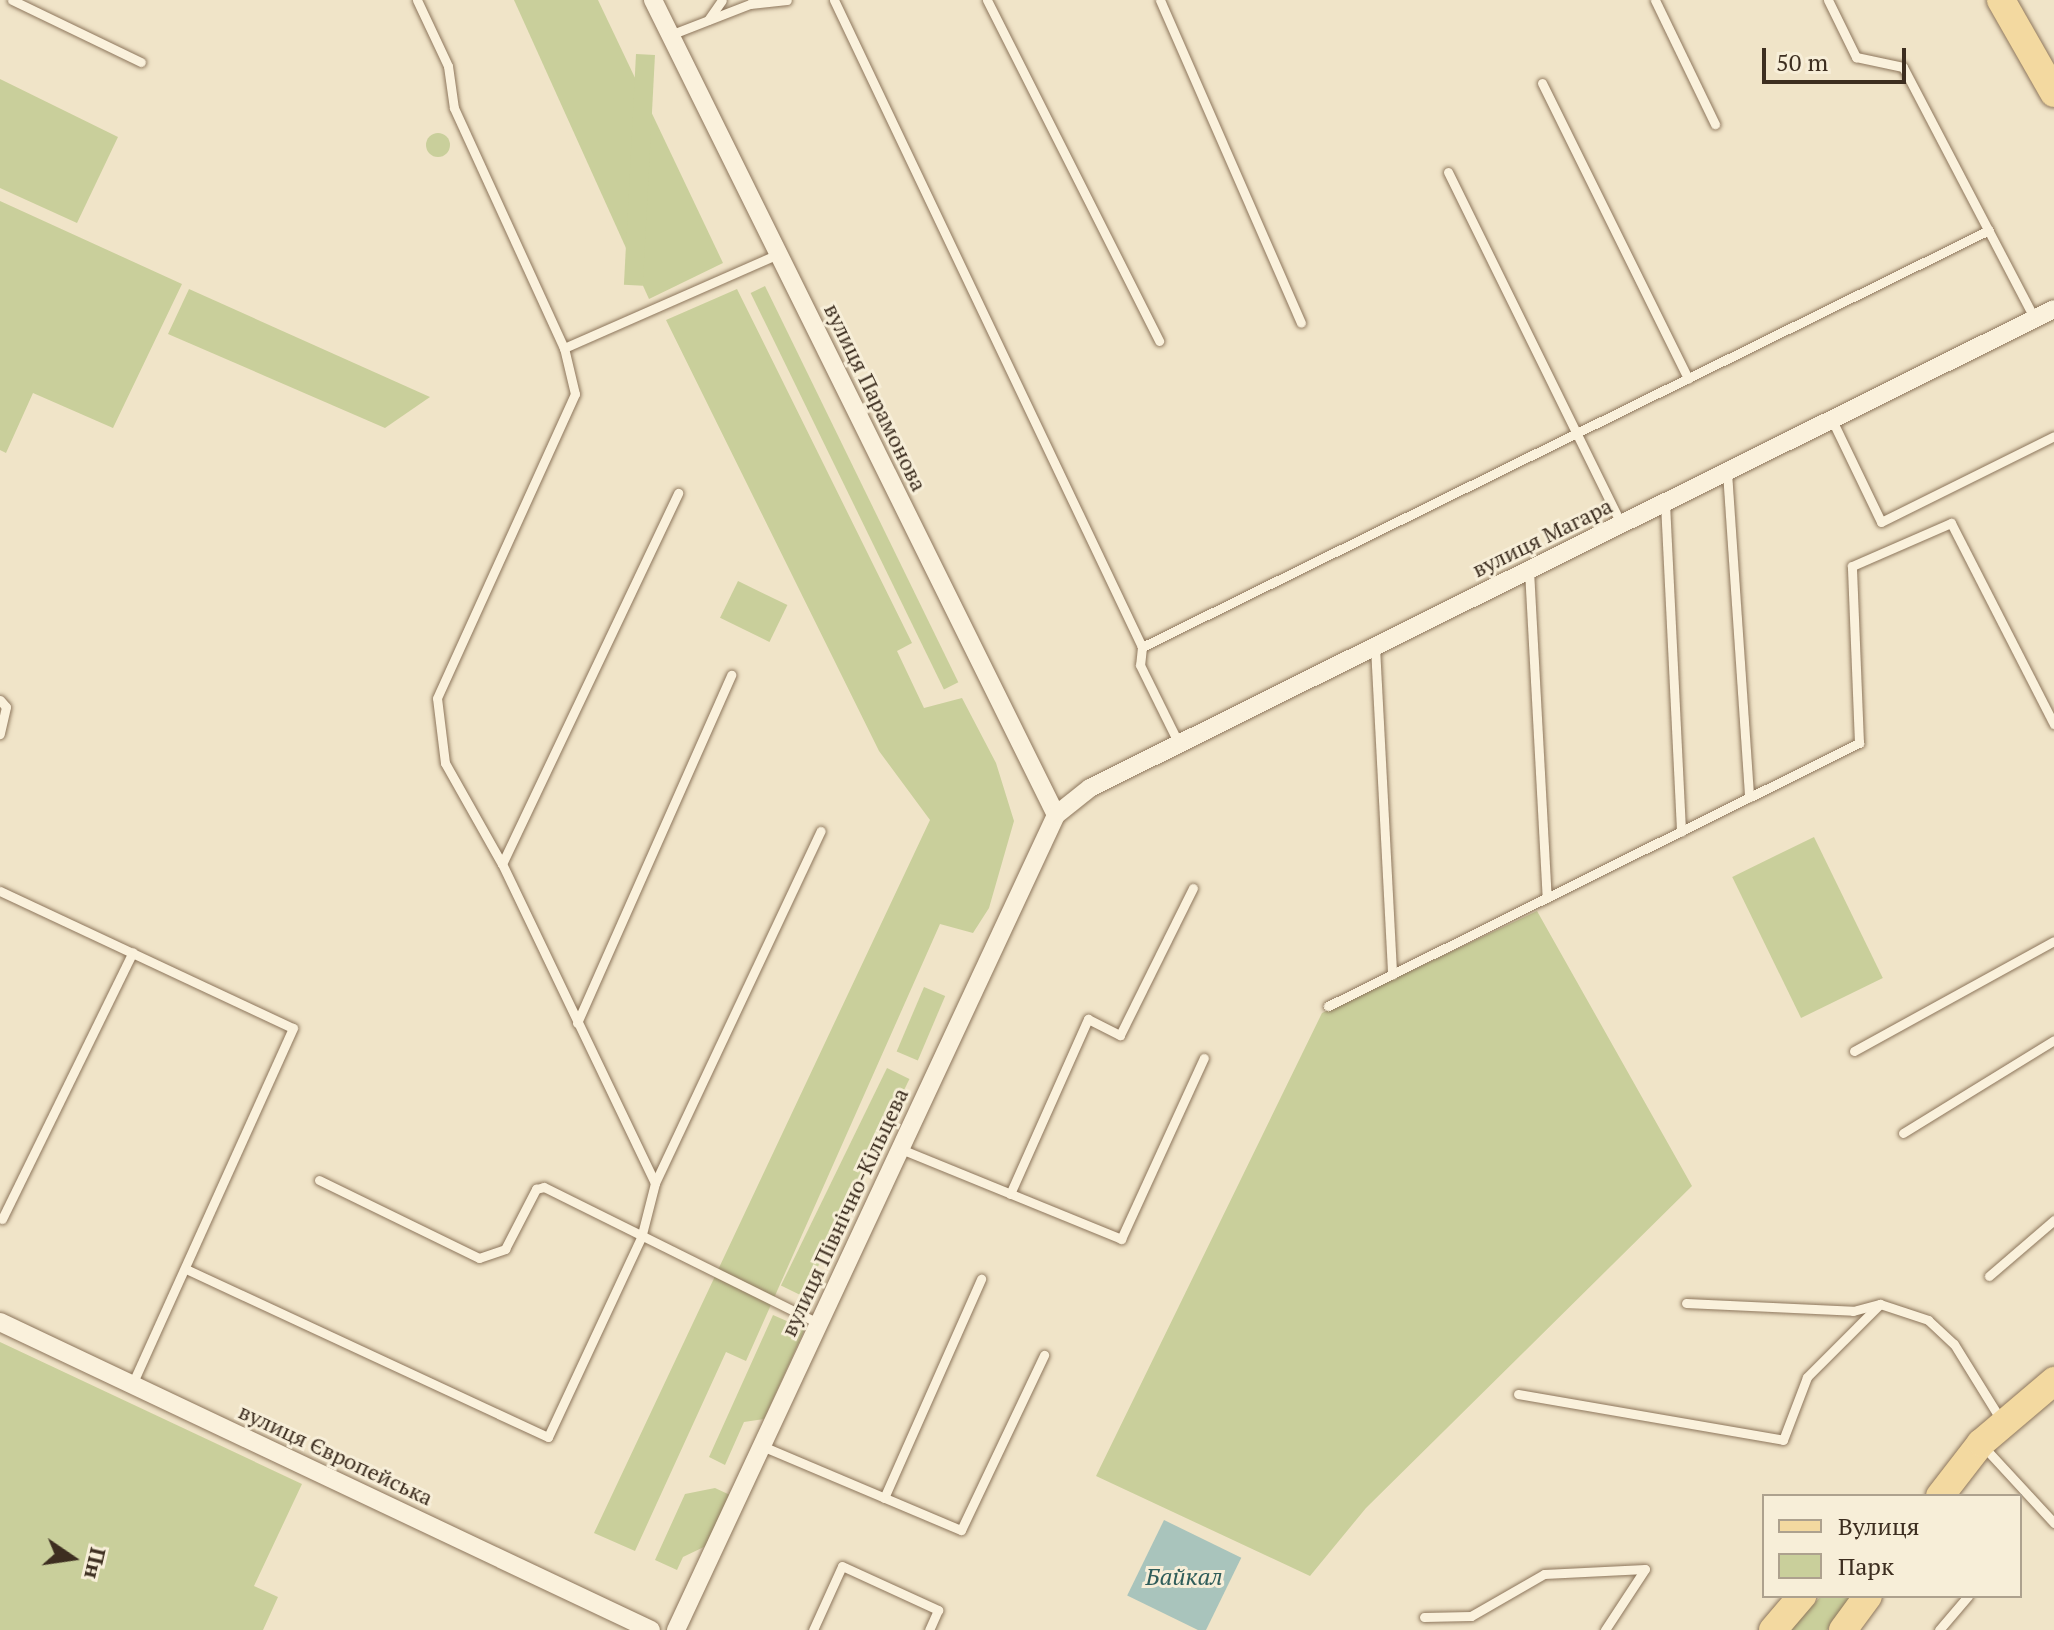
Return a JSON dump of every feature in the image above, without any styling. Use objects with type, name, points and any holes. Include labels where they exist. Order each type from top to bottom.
[{"type":"main road","points":[[2001,0],[2054,93]]},
{"type":"main road","points":[[1923,1494],[2054,1381]]},
{"type":"main road","points":[[1942,1494],[1976,1449]]},
{"type":"main road","points":[[1773,1630],[1800,1598]]},
{"type":"main road","points":[[1843,1630],[1867,1598]]},
{"type":"street","name":"вулиця Парамонова","points":[[653,0],[1056,815]]},
{"type":"street","name":"вулиця Магара","points":[[1056,815],[1090,788],[2054,309]]},
{"type":"street","name":"вулиця Північно-Кільцева","points":[[676,1630],[1056,815]]},
{"type":"street","name":"вулиця Європейська","points":[[0,1322],[651,1630]]},
{"type":"lane","points":[[12,0],[141,62]]},
{"type":"lane","points":[[417,0],[448,66],[454,108],[564,348],[575,394],[437,698],[445,763],[502,864],[655,1183]]},
{"type":"lane","points":[[708,20],[722,0]]},
{"type":"lane","points":[[670,35],[708,20],[787,0]]},
{"type":"lane","points":[[834,0],[1142,647],[1140,665],[1179,744]]},
{"type":"lane","points":[[987,0],[1159,341]]},
{"type":"lane","points":[[1160,0],[1301,322]]},
{"type":"lane","points":[[1655,0],[1715,124]]},
{"type":"lane","points":[[1828,0],[1856,57],[1903,67],[2035,319]]},
{"type":"lane","points":[[1542,83],[1688,379]]},
{"type":"lane","points":[[1448,172],[1621,524]]},
{"type":"lane","points":[[1142,647],[1989,230]]},
{"type":"lane","points":[[564,348],[778,254]]},
{"type":"lane","points":[[1832,420],[1881,522],[2054,436]]},
{"type":"lane","points":[[1727,472],[1749,797]]},
{"type":"lane","points":[[502,864],[678,493]]},
{"type":"lane","points":[[1665,503],[1681,832]]},
{"type":"lane","points":[[1328,1006],[1859,743],[1852,566],[1951,523],[2054,724]]},
{"type":"lane","points":[[1529,570],[1547,898]]},
{"type":"lane","points":[[1375,647],[1392,975]]},
{"type":"lane","points":[[577,1023],[731,675]]},
{"type":"lane","points":[[0,700],[6,707],[0,734]]},
{"type":"lane","points":[[186,1269],[548,1437],[641,1238],[655,1183],[821,831]]},
{"type":"lane","points":[[1010,1194],[1088,1019],[1120,1035],[1193,888]]},
{"type":"lane","points":[[0,891],[293,1028],[132,1385]]},
{"type":"lane","points":[[1854,1051],[2054,941]]},
{"type":"lane","points":[[2,1219],[133,952]]},
{"type":"lane","points":[[1903,1133],[2054,1040]]},
{"type":"lane","points":[[901,1149],[1121,1239],[1204,1058]]},
{"type":"lane","points":[[319,1180],[479,1258],[505,1249],[536,1189],[544,1187],[641,1238],[818,1323]]},
{"type":"lane","points":[[1989,1276],[2054,1220]]},
{"type":"lane","points":[[884,1498],[981,1279]]},
{"type":"lane","points":[[1686,1303],[1853,1311],[1880,1304],[1928,1320],[1954,1344],[2003,1423]]},
{"type":"lane","points":[[1518,1394],[1783,1440],[1807,1377],[1880,1304]]},
{"type":"lane","points":[[762,1446],[961,1530],[1044,1355]]},
{"type":"lane","points":[[1976,1449],[2054,1523]]},
{"type":"lane","points":[[813,1630],[842,1566],[938,1610],[929,1630]]},
{"type":"lane","points":[[1424,1617],[1471,1616],[1544,1574],[1645,1569],[1605,1630]]},
{"type":"lane","points":[[1939,1630],[1966,1598]]},
{"type":"green space","points":[[514,0],[598,0],[723,263],[649,299]]},
{"type":"green space","points":[[636,54],[655,55],[643,286],[624,285]]},
{"type":"green space","points":[[0,79],[118,137],[77,223],[0,188]]},
{"type":"green space","points":[[438,133],[449,140],[450,145],[443,156],[438,157],[427,150],[426,145],[433,134]]},
{"type":"green space","points":[[0,201],[182,284],[113,428],[33,393],[6,453],[0,450]]},
{"type":"green space","points":[[765,286],[958,682],[944,689],[751,293]]},
{"type":"green space","points":[[189,289],[430,397],[385,428],[168,334]]},
{"type":"green space","points":[[737,289],[912,643],[897,651],[924,708],[962,698],[996,763],[1014,821],[989,908],[973,933],[940,924],[746,1361],[726,1352],[635,1551],[594,1533],[930,820],[879,751],[666,320]]},
{"type":"green space","points":[[738,581],[787,605],[769,642],[720,618]]},
{"type":"green space","points":[[1814,837],[1883,978],[1801,1018],[1732,877]]},
{"type":"green space","points":[[1537,911],[1692,1186],[1366,1508],[1310,1576],[1096,1476],[1322,1013]]},
{"type":"green space","points":[[924,987],[945,996],[918,1060],[897,1051]]},
{"type":"green space","points":[[887,1068],[909,1079],[803,1296],[781,1286]]},
{"type":"green space","points":[[773,1315],[805,1329],[764,1419],[744,1422],[725,1465],[709,1457]]},
{"type":"green space","points":[[0,1342],[302,1484],[254,1586],[278,1597],[263,1630],[0,1630]]},
{"type":"green space","points":[[715,1488],[730,1495],[708,1545],[683,1557],[677,1570],[655,1560],[685,1494]]},
{"type":"green space","points":[[1819,1598],[1851,1598],[1827,1630],[1790,1630]]},
{"type":"water","name":"Байкал","points":[[1164,1520],[1241,1558],[1206,1630],[1198,1630],[1127,1595]]}]
